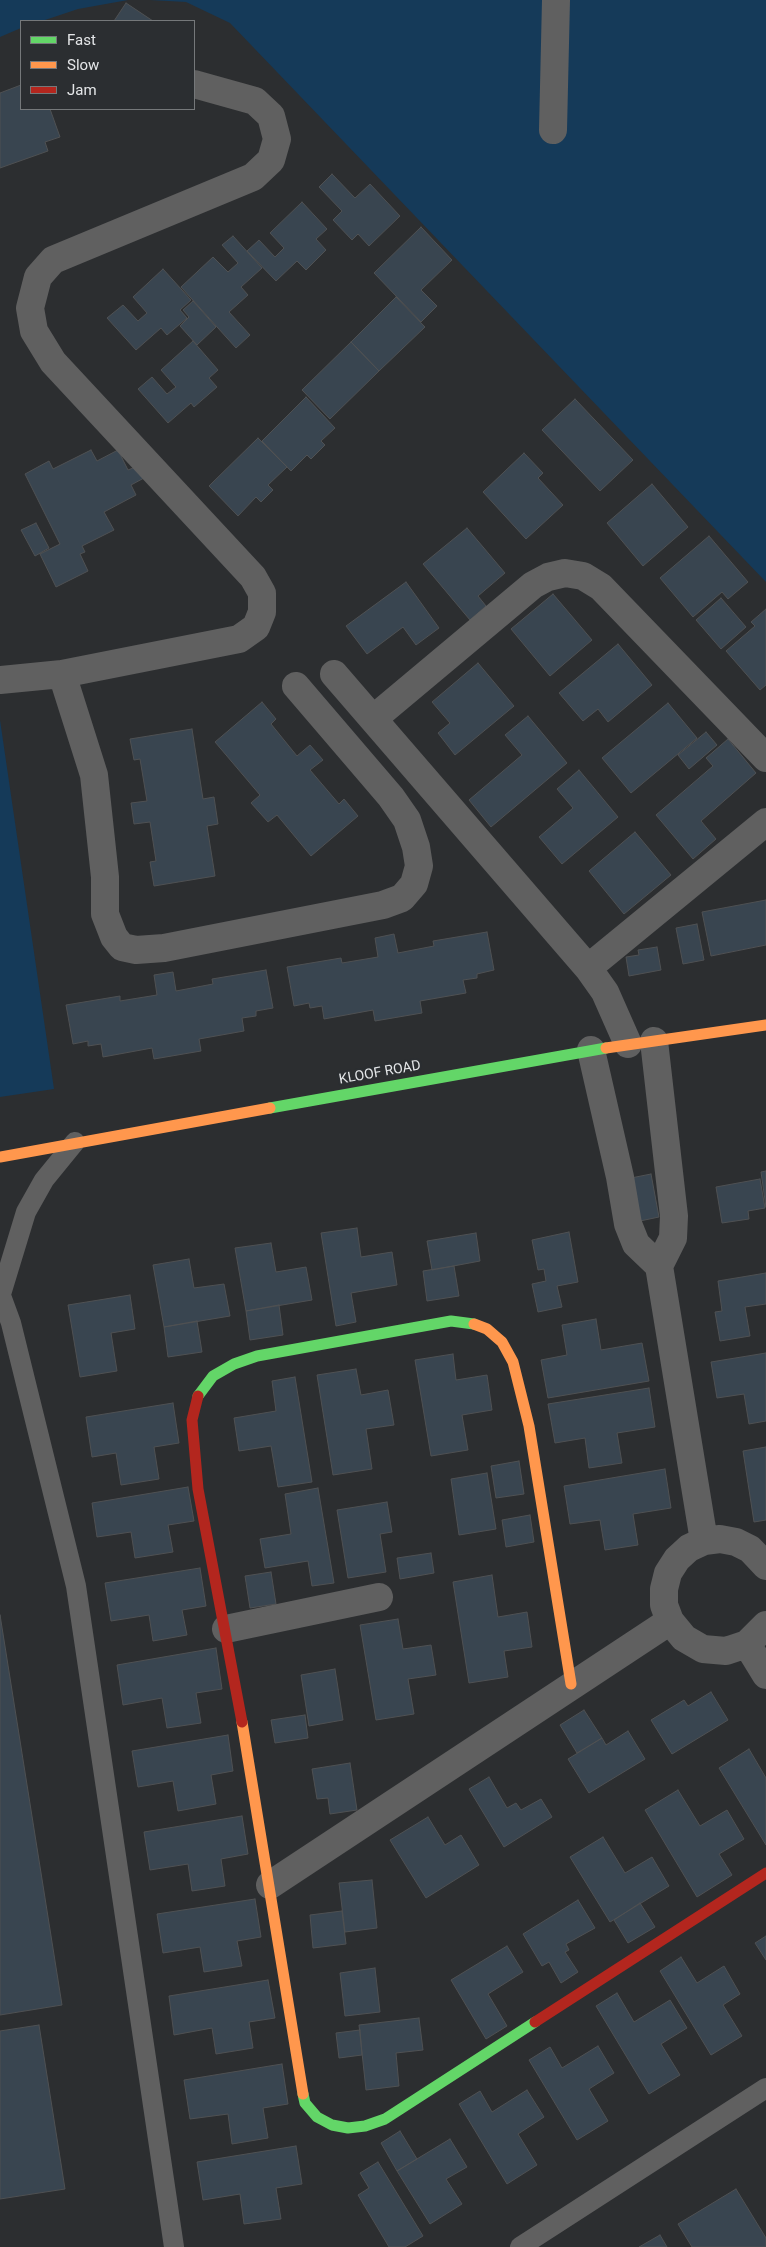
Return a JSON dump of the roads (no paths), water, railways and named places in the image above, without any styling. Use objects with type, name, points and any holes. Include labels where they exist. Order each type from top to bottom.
[{"type":"street","points":[[553,130],[556,0]]},
{"type":"street","points":[[0,680],[62,674],[239,639],[256,628],[262,612],[262,593],[253,577],[53,362],[34,331],[30,308],[38,277],[53,260],[252,177],[271,160],[277,139],[271,116],[255,101],[195,84]]},
{"type":"street","points":[[373,719],[533,585],[548,577],[565,573],[583,576],[601,587],[766,758]]},
{"type":"street","points":[[62,674],[94,774],[105,877],[105,914],[114,937],[122,947],[136,950],[164,948],[383,905],[402,898],[414,884],[419,866],[416,847],[407,820],[391,797],[296,686]]},
{"type":"street","points":[[334,674],[588,968],[641,1042],[674,1216],[673,1238],[659,1266],[704,1541]]},
{"type":"street","points":[[588,968],[766,822]]},
{"type":"street","name":"KLOOF ROAD","points":[[0,1157],[591,1050],[766,1026]]},
{"type":"street","points":[[591,1050],[620,1177],[628,1224],[636,1244],[659,1266]]},
{"type":"street","points":[[571,1684],[529,1426],[513,1362],[502,1342],[488,1329],[468,1322],[451,1321],[257,1356],[234,1364],[213,1376],[199,1394],[192,1420],[198,1489],[226,1629],[270,1885],[298,2076],[305,2103],[316,2117],[332,2125],[348,2128],[365,2126],[386,2119],[766,1873]]},
{"type":"street","points":[[765,1561],[750,1549],[736,1542],[704,1541],[689,1548],[677,1559],[668,1573],[664,1605],[670,1621],[684,1638],[703,1649],[726,1651],[747,1644],[766,1625]]},
{"type":"street","points":[[226,1629],[379,1597]]},
{"type":"street","points":[[270,1885],[571,1684],[670,1621]]},
{"type":"street","points":[[747,1644],[766,1675]]},
{"type":"lane","points":[[76,1142],[44,1180],[26,1212],[1,1294],[12,1323],[76,1586],[174,2247]]},
{"type":"lane","points":[[520,2247],[766,2088]]}]
